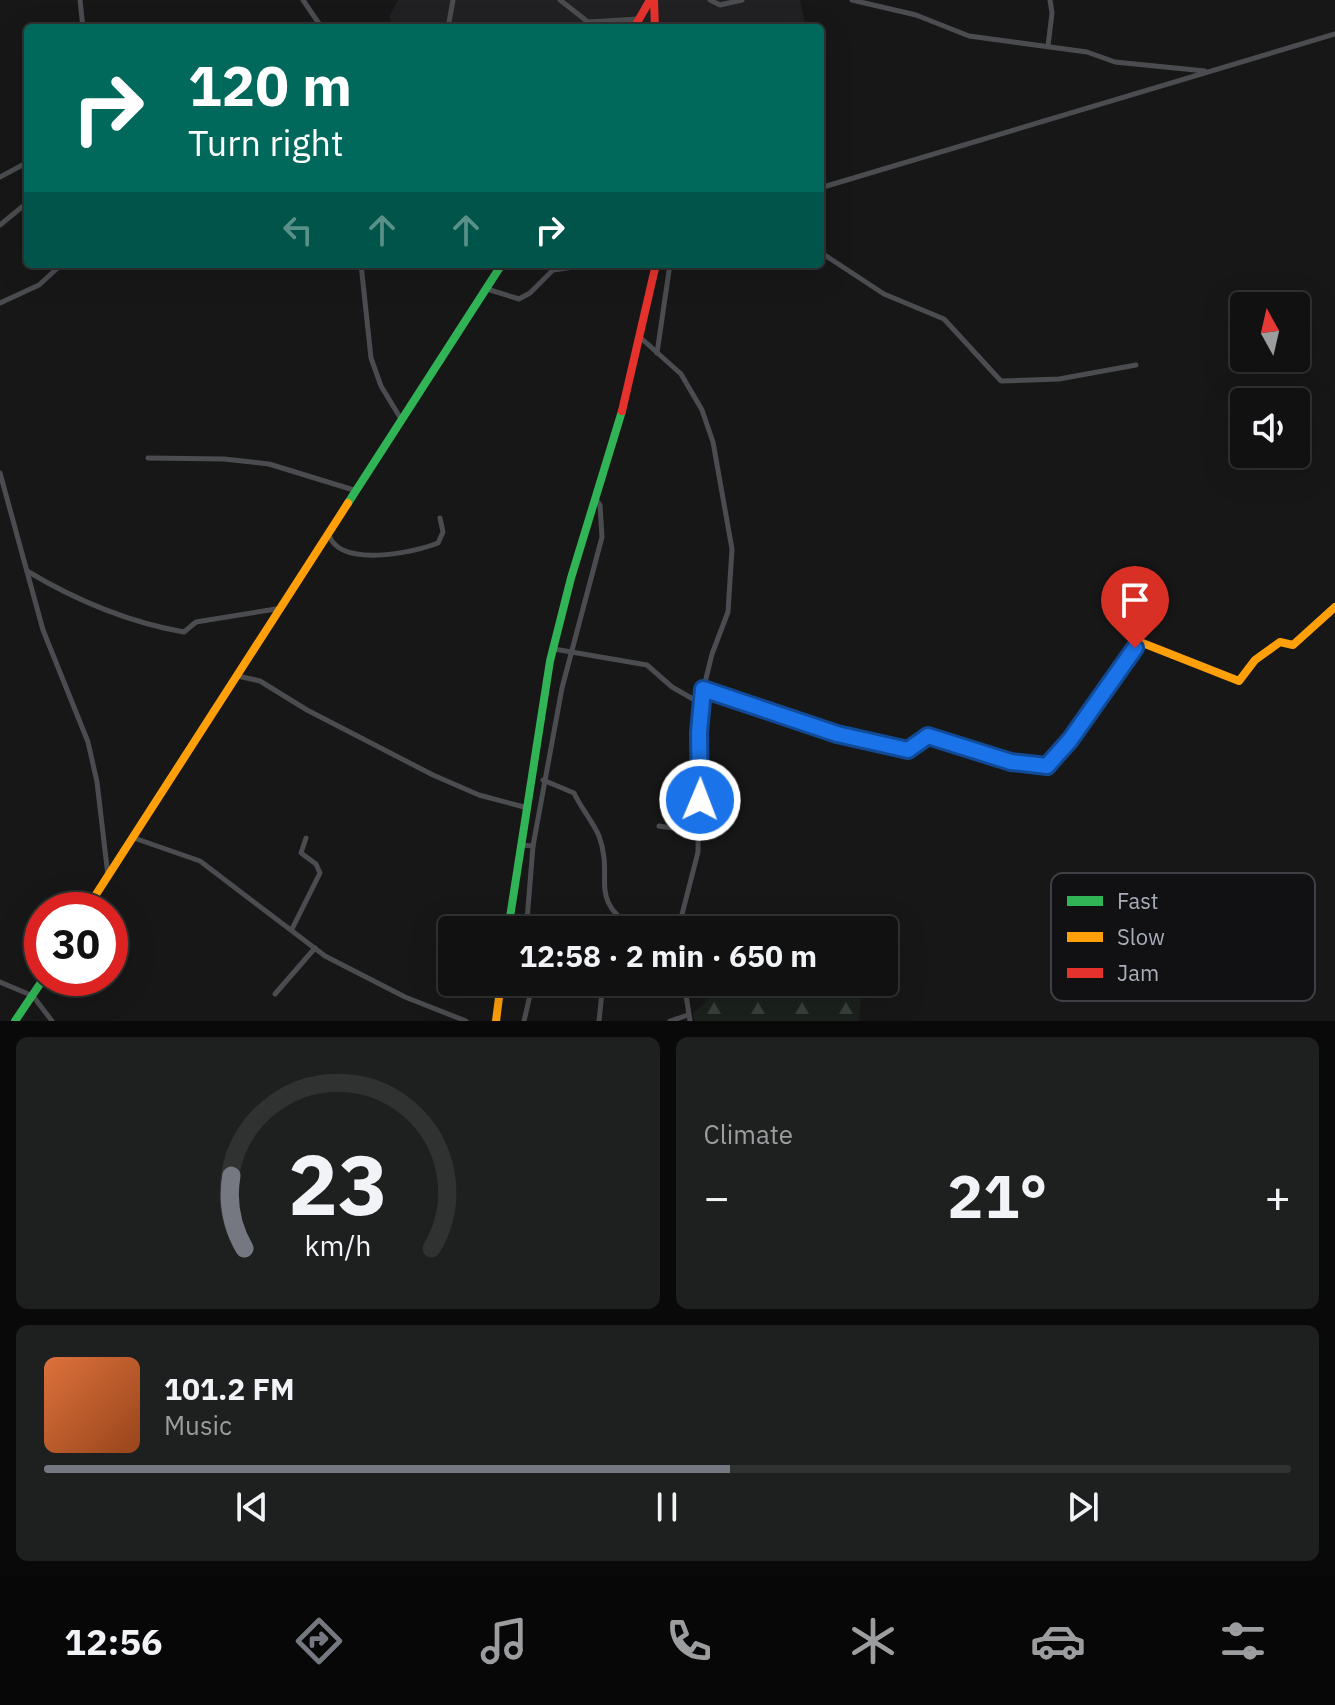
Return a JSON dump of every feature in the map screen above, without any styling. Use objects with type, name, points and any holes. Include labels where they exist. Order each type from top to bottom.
[{"type":"street","points":[[80,0],[83,24]]},
{"type":"street","points":[[303,0],[319,24]]},
{"type":"street","points":[[449,24],[453,0]]},
{"type":"street","points":[[560,0],[588,22],[639,19]]},
{"type":"street","points":[[636,24],[652,0]]},
{"type":"street","points":[[652,0],[655,24]]},
{"type":"street","points":[[710,0],[720,5],[742,0]]},
{"type":"street","points":[[852,0],[916,15],[969,36],[1087,52],[1115,62],[1210,72]]},
{"type":"street","points":[[1048,46],[1050,0]]},
{"type":"street","points":[[824,187],[1335,34]]},
{"type":"street","points":[[0,177],[24,164]]},
{"type":"street","points":[[0,225],[24,205]]},
{"type":"street","points":[[824,255],[884,294],[944,319],[1001,381],[1059,379],[1136,365]]},
{"type":"street","points":[[0,303],[39,285],[58,268]]},
{"type":"street","points":[[361,268],[371,358],[381,386],[402,420]]},
{"type":"street","points":[[98,892],[500,268]]},
{"type":"street","points":[[487,289],[519,299],[530,293],[553,270],[567,268]]},
{"type":"street","points":[[509,916],[524,807],[554,649],[642,339],[655,268]]},
{"type":"street","points":[[657,353],[669,268]]},
{"type":"street","points":[[642,339],[681,374],[702,410],[713,442],[730,527],[732,575],[728,612],[700,703],[700,832],[682,916]]},
{"type":"street","points":[[148,458],[269,464],[357,491]]},
{"type":"street","points":[[0,473],[43,630],[91,754],[108,876]]},
{"type":"street","points":[[527,916],[543,780],[602,537],[600,505],[595,498]]},
{"type":"street","points":[[329,535],[333,544],[348,552],[391,555],[438,543],[443,532],[440,518]]},
{"type":"street","points":[[27,570],[91,606],[135,622],[184,632],[196,622],[282,608]]},
{"type":"street","points":[[703,689],[837,734],[908,750],[928,736],[1011,762],[1047,766],[1070,740],[1140,642],[1239,681],[1269,648],[1280,642],[1293,645],[1335,607]]},
{"type":"street","points":[[554,649],[573,649],[647,665],[678,692],[700,703]]},
{"type":"street","points":[[238,676],[260,681],[307,710],[433,775],[479,795],[524,807]]},
{"type":"street","points":[[543,780],[574,793],[598,833],[606,902],[617,916]]},
{"type":"street","points":[[659,826],[700,832]]},
{"type":"street","points":[[134,838],[200,861],[315,948],[405,997],[466,1021]]},
{"type":"street","points":[[292,929],[320,873],[316,864],[301,853],[306,838]]},
{"type":"street","points":[[519,844],[533,846]]},
{"type":"street","points":[[275,994],[315,948]]},
{"type":"street","points":[[0,982],[24,992]]},
{"type":"street","points":[[15,1021],[33,996],[52,1021]]},
{"type":"street","points":[[496,1021],[499,996]]},
{"type":"street","points":[[524,1021],[530,996]]},
{"type":"street","points":[[599,1021],[604,996]]},
{"type":"street","points":[[670,1021],[686,1018],[685,996]]},
{"type":"shaded area","points":[[398,0],[800,0],[805,24],[393,24],[389,17]]},
{"type":"green space","points":[[712,996],[861,996],[859,1021],[695,1021],[693,1014]]},
{"type":"traffic: fast","points":[[348,503],[499,268]]},
{"type":"traffic: fast","points":[[510,916],[550,661],[571,578],[622,411]]},
{"type":"traffic: fast","points":[[15,1021],[32,996]]},
{"type":"traffic: slow","points":[[98,892],[348,503]]},
{"type":"traffic: slow","points":[[703,689],[837,734],[908,750],[928,736],[1029,766],[1047,766],[1070,740],[1140,642],[1239,681],[1255,660],[1280,642],[1293,645],[1335,607]]},
{"type":"traffic: slow","points":[[496,1021],[499,996]]},
{"type":"traffic: jam","points":[[636,24],[650,0]]},
{"type":"traffic: jam","points":[[654,0],[655,24]]},
{"type":"traffic: jam","points":[[622,411],[655,268]]},
{"type":"route","points":[[700,800],[699,733],[703,689],[837,734],[908,750],[928,736],[939,737],[1011,762],[1047,766],[1070,740],[1135,648]]}]
